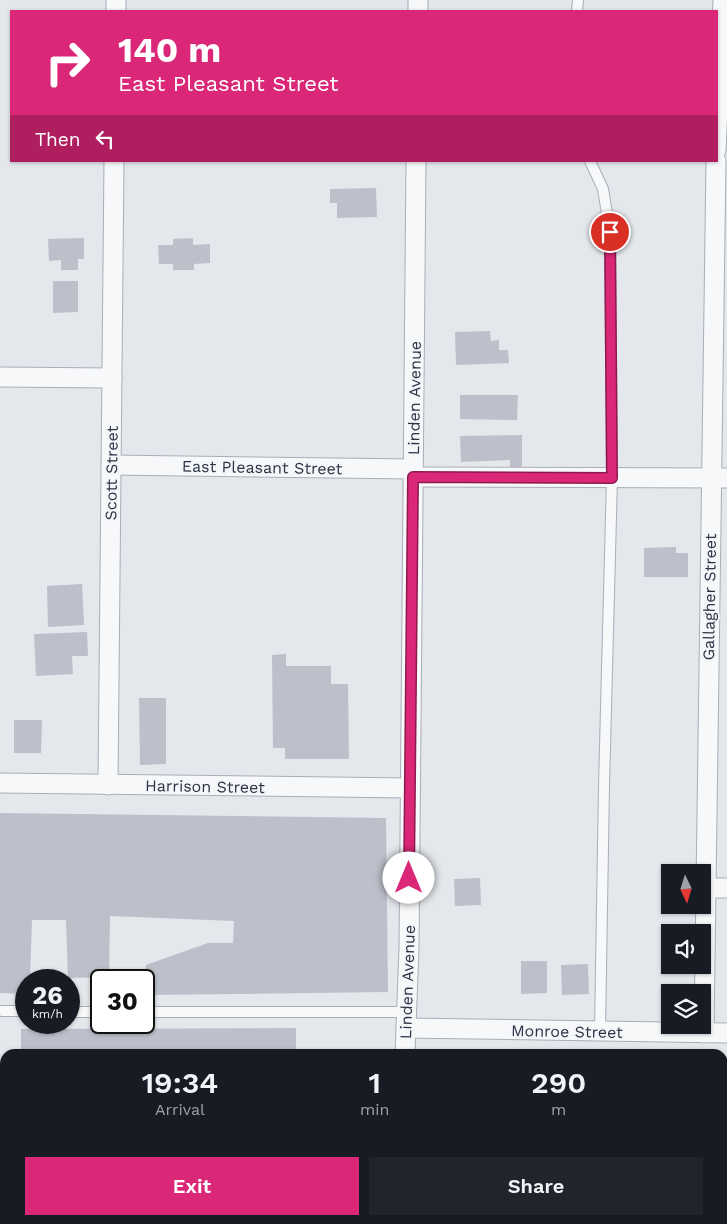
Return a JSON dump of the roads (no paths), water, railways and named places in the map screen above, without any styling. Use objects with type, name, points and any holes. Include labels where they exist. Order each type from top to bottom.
[{"type":"street","points":[[718,107],[723,0]]},
{"type":"street","name":"Scott Street","points":[[108,785],[114,162]]},
{"type":"street","name":"Linden Avenue","points":[[405,1049],[410,788],[416,162]]},
{"type":"street","name":"Gallagher Street","points":[[707,864],[719,478],[716,162]]},
{"type":"street","points":[[0,377],[112,378]]},
{"type":"street","name":"East Pleasant Street","points":[[111,465],[612,478],[719,478]]},
{"type":"street","name":"Harrison Street","points":[[0,782],[410,788]]},
{"type":"street","points":[[711,888],[727,888]]},
{"type":"street","name":"Gallagher Street","points":[[705,984],[706,914]]},
{"type":"street","name":"Monroe Street","points":[[406,1020],[600,1031],[661,1032]]},
{"type":"street","name":"Monroe Street","points":[[711,1033],[727,1033]]},
{"type":"lane","points":[[590,162],[603,188],[610,232],[612,478],[600,1031]]},
{"type":"lane","points":[[2,1011],[15,1011]]},
{"type":"lane","points":[[155,1012],[406,1020]]}]
